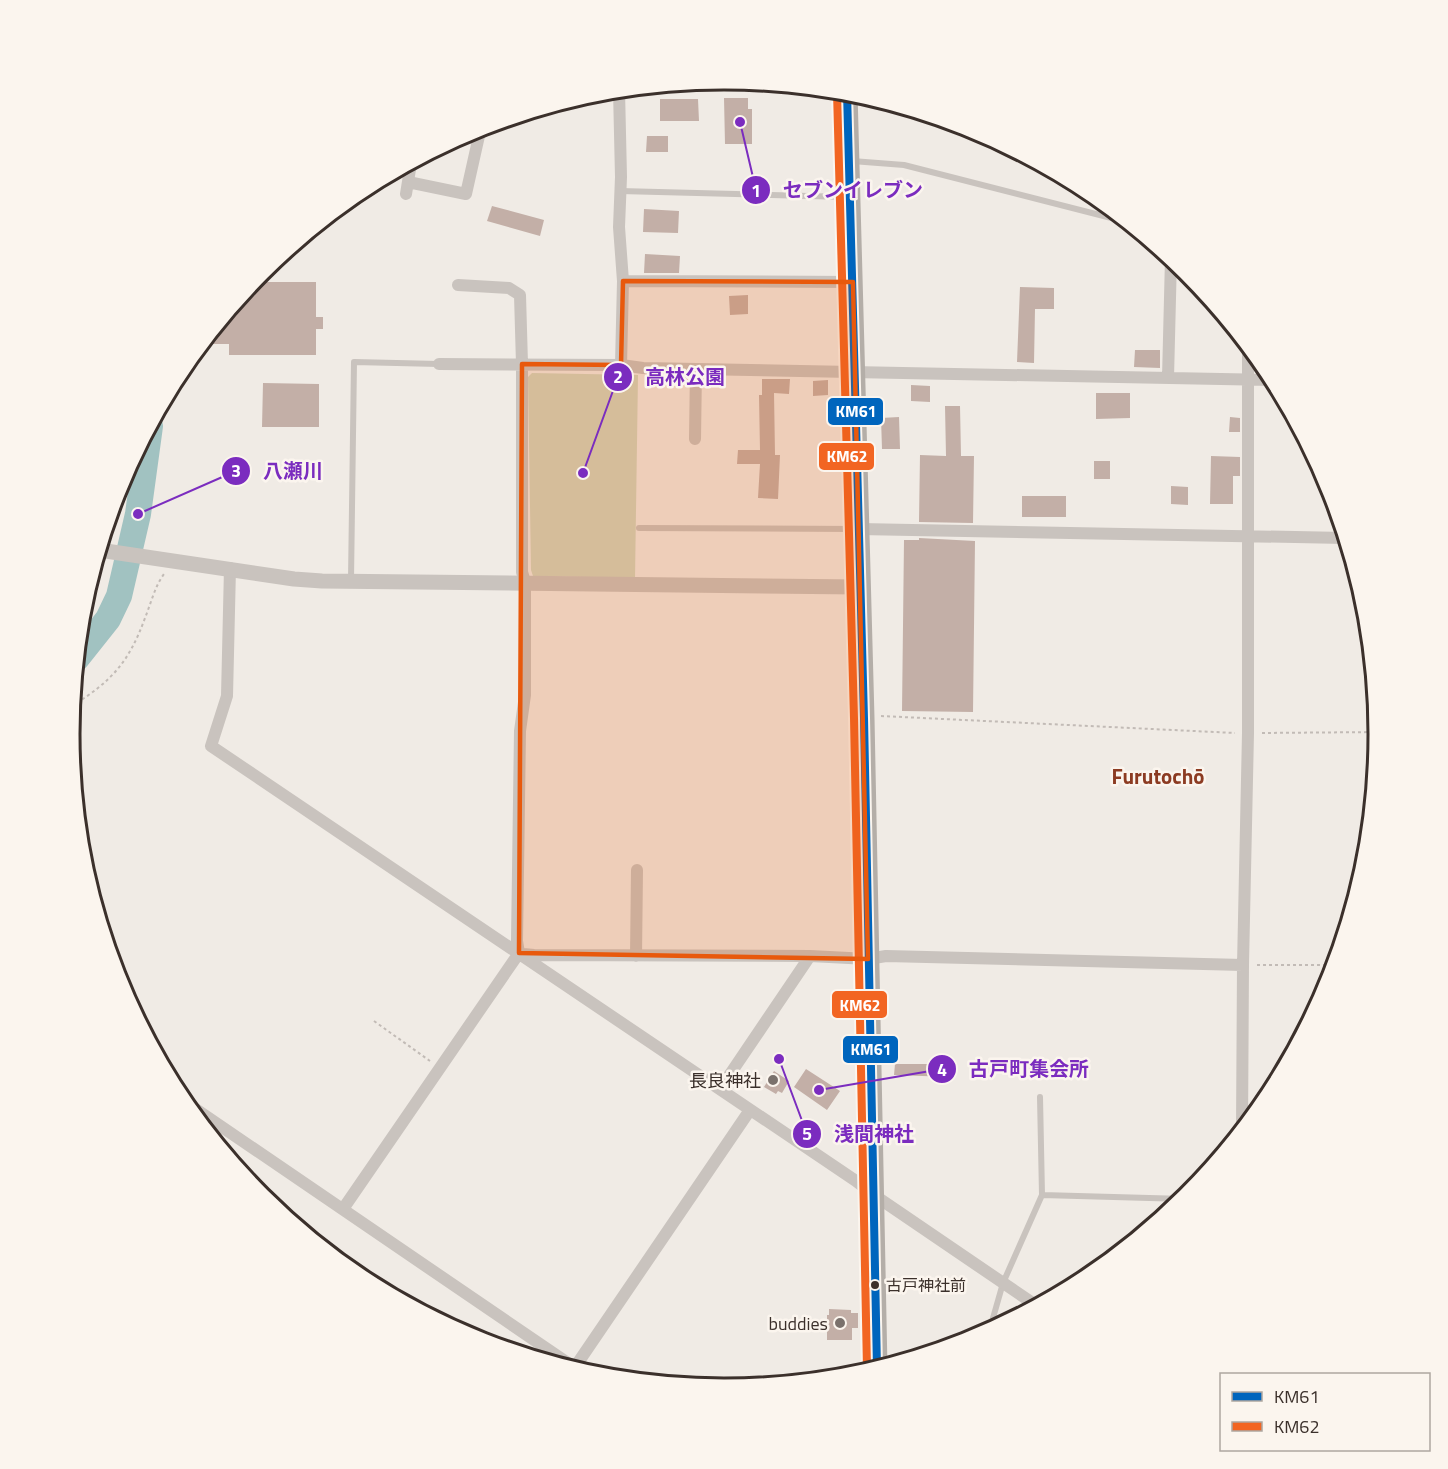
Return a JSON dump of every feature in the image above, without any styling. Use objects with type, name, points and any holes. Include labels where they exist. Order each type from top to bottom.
[{"type":"highway","points":[[847,102],[864,718],[878,1360]]},
{"type":"street","points":[[619,99],[621,365]]},
{"type":"street","points":[[410,172],[407,188],[466,194],[478,138]]},
{"type":"street","points":[[1168,378],[1171,270]]},
{"type":"street","points":[[622,281],[853,282]]},
{"type":"street","points":[[343,1209],[519,953],[517,941],[520,731],[525,695],[520,295],[510,288],[458,285]]},
{"type":"street","points":[[1242,1117],[1248,734],[1248,360]]},
{"type":"street","points":[[439,364],[621,365],[696,369],[1262,380]]},
{"type":"street","points":[[695,439],[696,369]]},
{"type":"street","points":[[859,529],[1337,538]]},
{"type":"street","points":[[106,551],[294,579],[860,587]]},
{"type":"street","points":[[230,568],[227,696],[211,746],[856,1181],[1030,1301]]},
{"type":"street","points":[[636,956],[637,870]]},
{"type":"street","points":[[519,953],[534,955],[810,956],[868,959],[886,956],[1243,965]]},
{"type":"street","points":[[720,1089],[810,956]]},
{"type":"street","points":[[581,1363],[750,1110]]},
{"type":"street","points":[[205,1116],[557,1357]]},
{"type":"lane","points":[[848,160],[904,165],[1108,217]]},
{"type":"lane","points":[[620,191],[850,197]]},
{"type":"lane","points":[[351,580],[354,363],[439,364]]},
{"type":"lane","points":[[639,528],[859,529]]},
{"type":"lane","points":[[992,1320],[1003,1283],[1042,1195],[1040,1098]]},
{"type":"lane","points":[[1042,1195],[1170,1199]]},
{"type":"path","points":[[81,701],[112,677],[128,657],[140,633],[160,579],[166,571]]},
{"type":"path","points":[[864,718],[881,716],[1248,734],[1368,732]]},
{"type":"path","points":[[1243,965],[1325,965]]},
{"type":"path","points":[[374,1022],[440,1068]]},
{"type":"highlighted area","points":[[623,281],[853,282],[868,959],[519,953],[522,364],[621,365]]},
{"type":"green space","points":[[532,373],[638,375],[635,578],[533,576],[531,570],[528,377]]},
{"type":"building","points":[[724,98],[748,98],[748,109],[752,109],[752,144],[725,144]]},
{"type":"building","points":[[660,99],[698,99],[699,121],[660,121]]},
{"type":"building","points":[[647,136],[668,136],[668,152],[646,152]]},
{"type":"building","points":[[492,206],[544,220],[540,236],[487,221]]},
{"type":"building","points":[[644,209],[679,211],[678,233],[643,232]]},
{"type":"building","points":[[645,254],[680,256],[679,273],[644,273]]},
{"type":"building","points":[[265,282],[316,282],[316,317],[323,317],[323,329],[316,329],[316,355],[229,355],[229,344],[212,344]]},
{"type":"building","points":[[1020,287],[1054,288],[1054,309],[1035,309],[1034,363],[1017,362]]},
{"type":"building","points":[[748,295],[748,314],[730,315],[729,296]]},
{"type":"building","points":[[1135,350],[1160,350],[1160,368],[1134,367]]},
{"type":"building","points":[[762,379],[790,379],[789,394],[774,393],[775,455],[780,455],[778,499],[758,498],[760,464],[737,464],[738,450],[760,450],[759,395],[762,395]]},
{"type":"building","points":[[828,380],[828,395],[813,396],[813,381]]},
{"type":"building","points":[[263,383],[319,384],[319,427],[262,427]]},
{"type":"building","points":[[911,385],[930,386],[930,402],[911,401]]},
{"type":"building","points":[[1096,393],[1130,393],[1130,418],[1096,419]]},
{"type":"building","points":[[945,406],[960,406],[961,456],[974,456],[973,523],[919,522],[920,455],[946,456]]},
{"type":"building","points":[[899,417],[900,449],[882,449],[881,418]]},
{"type":"building","points":[[1230,417],[1240,418],[1240,432],[1229,432]]},
{"type":"building","points":[[1211,456],[1240,457],[1240,476],[1233,476],[1233,504],[1210,504]]},
{"type":"building","points":[[1094,461],[1110,461],[1110,479],[1094,479]]},
{"type":"building","points":[[1171,486],[1188,487],[1188,505],[1171,504]]},
{"type":"building","points":[[1022,496],[1066,496],[1066,517],[1022,517]]},
{"type":"building","points":[[919,538],[975,541],[973,712],[902,711],[904,540],[919,540]]},
{"type":"building","points":[[895,1064],[951,1064],[951,1077],[894,1075]]},
{"type":"building","points":[[806,1069],[840,1091],[827,1110],[794,1087]]},
{"type":"building","name":"長良神社","points":[[774,1071],[789,1081],[782,1093],[778,1091],[776,1094],[764,1087]]},
{"type":"building","points":[[829,1309],[851,1310],[851,1313],[858,1313],[858,1328],[852,1328],[852,1340],[827,1340]]},
{"type":"waterway","points":[[85,647],[108,619],[119,596],[138,514],[147,447]]},
{"type":"transit line","name":"KM62","points":[[837,100],[854,718],[867,1363]]},
{"type":"transit line","name":"KM61","points":[[847,102],[864,718],[877,1360]]},
{"type":"place","name":"セブンイレブン","points":[[740,122]]},
{"type":"place","name":"高林公園","points":[[583,473]]},
{"type":"place","name":"八瀬川","points":[[138,514]]},
{"type":"place","name":"浅間神社","points":[[779,1059]]},
{"type":"place","name":"長良神社","points":[[773,1080]]},
{"type":"place","name":"古戸町集会所","points":[[819,1090]]},
{"type":"place","name":"古戸神社前","points":[[875,1285]]},
{"type":"place","name":"buddies","points":[[840,1323]]},
{"type":"district","name":"Furutochō","points":[[1158,776]]}]
